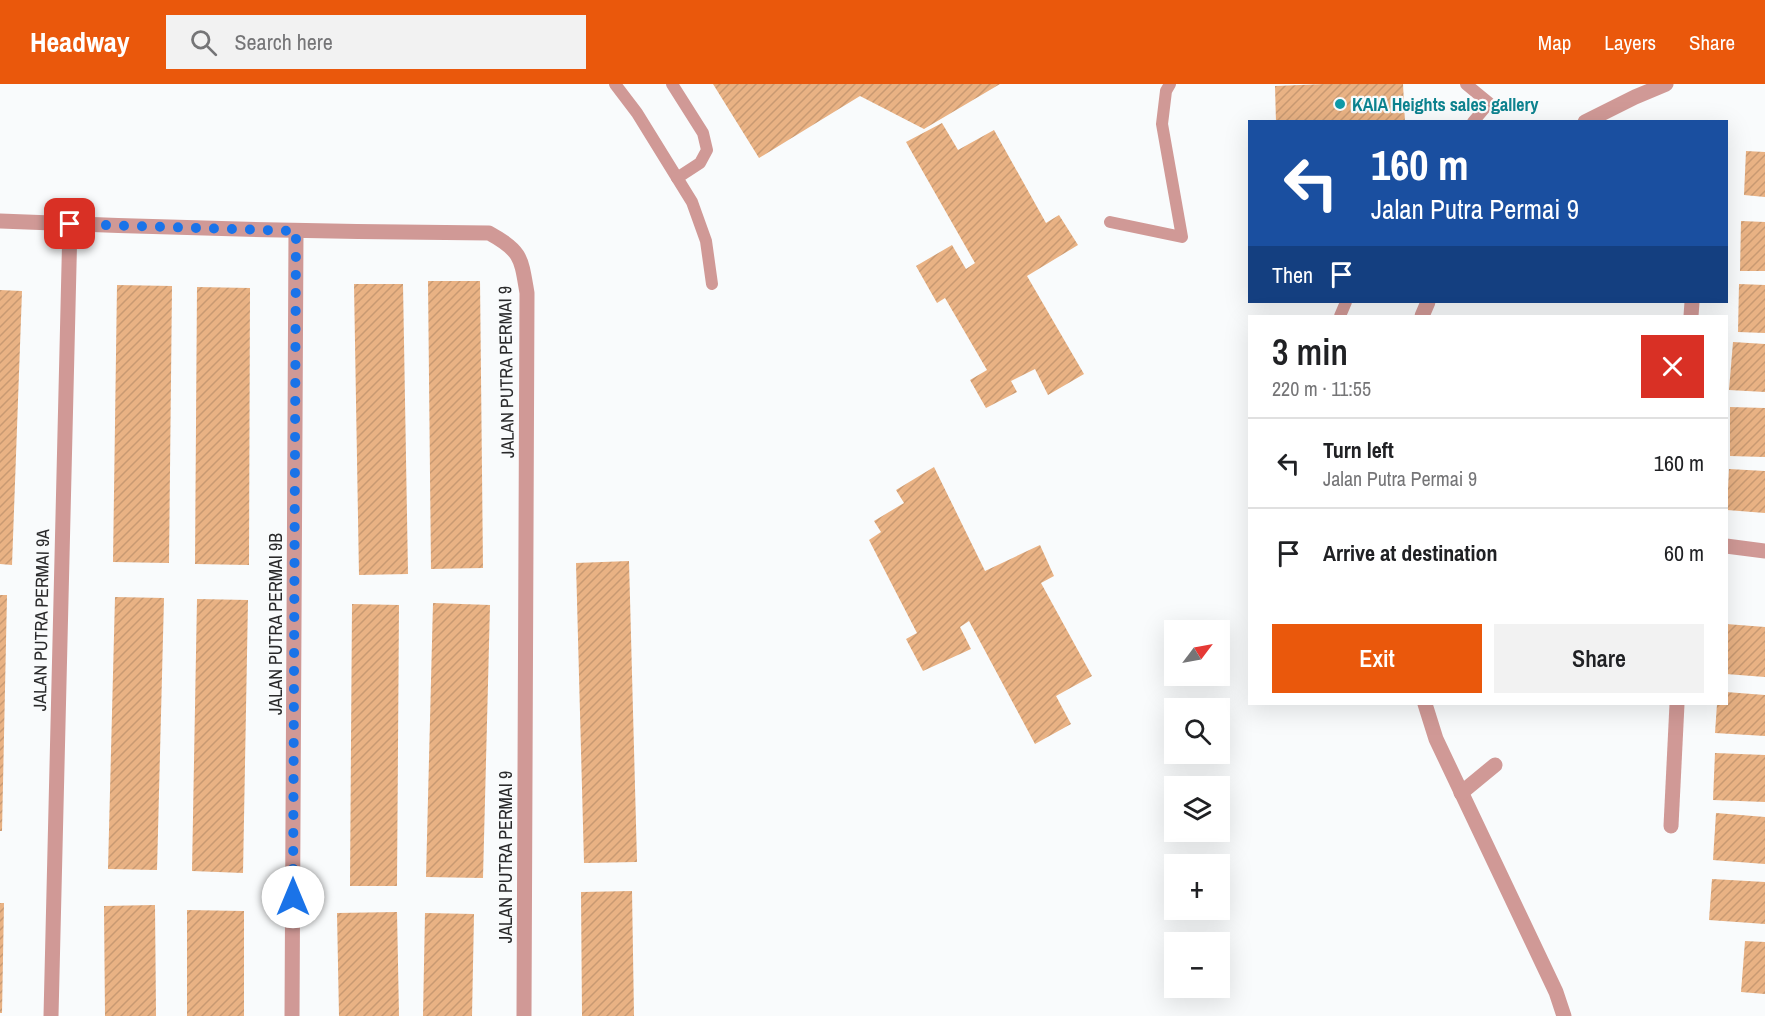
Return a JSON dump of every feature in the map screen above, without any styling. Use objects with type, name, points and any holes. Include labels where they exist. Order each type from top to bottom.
[{"type":"street","points":[[1590,120],[1666,84]]},
{"type":"street","name":"JALAN PUTRA PERMAI 9","points":[[0,221],[296,231],[489,233],[510,244],[521,261],[527,292],[524,1016]]},
{"type":"street","name":"JALAN PUTRA PERMAI 9A","points":[[51,1016],[70,224]]},
{"type":"street","name":"JALAN PUTRA PERMAI 9B","points":[[292,1016],[296,231]]},
{"type":"street","points":[[1728,546],[1765,551]]},
{"type":"street","points":[[1425,705],[1436,740],[1557,992],[1564,1016]]},
{"type":"street","points":[[1671,826],[1677,705]]},
{"type":"street","points":[[1461,793],[1495,765]]},
{"type":"lane","points":[[615,84],[637,113],[692,202],[706,241],[712,284]]},
{"type":"lane","points":[[672,84],[703,133],[707,150],[700,163],[677,178]]},
{"type":"lane","points":[[1110,222],[1182,237],[1162,123],[1166,91],[1170,84]]},
{"type":"lane","points":[[1466,84],[1489,103],[1475,120]]},
{"type":"building","points":[[713,84],[1000,84],[924,129],[860,96],[759,158]]},
{"type":"building","name":"KAIA Heights sales gallery","points":[[1403,84],[1405,120],[1276,120],[1275,86]]},
{"type":"building","points":[[942,123],[958,150],[994,130],[1046,223],[1059,215],[1078,245],[1027,276],[1084,374],[1048,395],[1035,369],[1011,381],[1017,392],[986,408],[970,380],[987,370],[945,298],[937,303],[916,266],[952,245],[966,269],[975,263],[906,142]]},
{"type":"building","points":[[1746,151],[1765,152],[1765,197],[1744,195]]},
{"type":"building","points":[[1741,221],[1765,222],[1765,271],[1740,271]]},
{"type":"building","points":[[428,281],[480,281],[483,568],[431,569]]},
{"type":"building","points":[[354,284],[403,284],[408,574],[359,575]]},
{"type":"building","points":[[1739,284],[1765,285],[1765,333],[1738,332]]},
{"type":"building","points":[[117,285],[172,286],[169,563],[113,562]]},
{"type":"building","points":[[197,287],[250,288],[249,565],[195,564]]},
{"type":"building","points":[[0,290],[22,291],[12,565],[0,564]]},
{"type":"building","points":[[1733,342],[1765,344],[1765,392],[1729,390]]},
{"type":"building","points":[[1730,407],[1765,408],[1765,457],[1730,456]]},
{"type":"building","points":[[934,467],[985,571],[1040,545],[1054,576],[1041,583],[1092,676],[1056,696],[1071,724],[1035,744],[969,621],[960,627],[971,649],[923,671],[906,639],[917,633],[869,540],[881,532],[874,521],[904,503],[896,490]]},
{"type":"building","points":[[1729,469],[1765,471],[1765,513],[1728,510]]},
{"type":"building","points":[[629,561],[637,862],[584,863],[576,563]]},
{"type":"building","points":[[0,595],[7,595],[2,831],[0,831]]},
{"type":"building","points":[[115,597],[164,598],[157,870],[108,869]]},
{"type":"building","points":[[197,599],[248,600],[243,873],[192,871]]},
{"type":"building","points":[[433,603],[490,605],[483,878],[426,877]]},
{"type":"building","points":[[352,604],[399,605],[397,886],[350,886]]},
{"type":"building","points":[[1728,624],[1765,627],[1765,677],[1728,674]]},
{"type":"building","points":[[1728,692],[1765,695],[1765,736],[1715,733],[1717,705],[1728,705]]},
{"type":"building","points":[[1715,753],[1765,755],[1765,802],[1713,800]]},
{"type":"building","points":[[1716,813],[1765,817],[1765,864],[1713,860]]},
{"type":"building","points":[[1712,879],[1765,882],[1765,924],[1709,920]]},
{"type":"building","points":[[632,891],[634,1016],[582,1016],[581,892]]},
{"type":"building","points":[[0,903],[4,903],[2,1013],[0,1013]]},
{"type":"building","points":[[155,905],[156,1016],[105,1016],[104,906]]},
{"type":"building","points":[[187,910],[244,911],[244,1016],[187,1016]]},
{"type":"building","points":[[397,912],[399,1016],[339,1016],[337,913]]},
{"type":"building","points":[[425,913],[474,914],[472,1016],[423,1016]]},
{"type":"building","points":[[1745,941],[1765,942],[1765,994],[1741,992]]},
{"type":"place","name":"KAIA Heights sales gallery","points":[[1340,104]]},
{"type":"route","points":[[70,224],[296,231],[293,897]]}]
